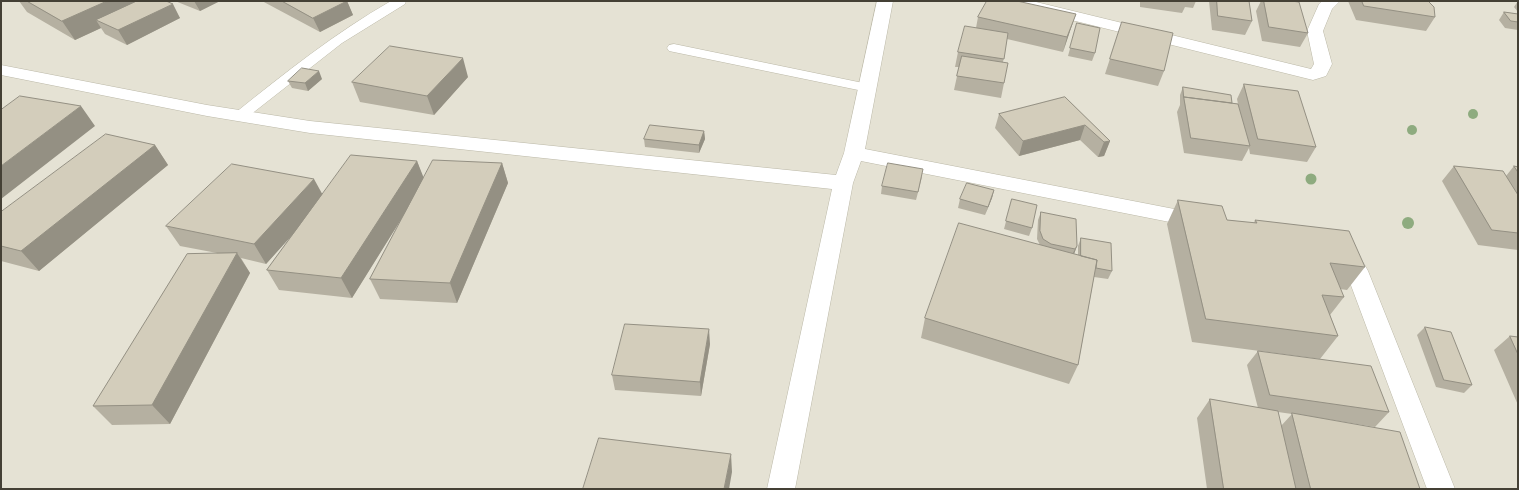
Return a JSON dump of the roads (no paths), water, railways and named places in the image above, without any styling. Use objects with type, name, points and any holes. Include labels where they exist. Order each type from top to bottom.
[{"type":"street","points":[[781,489],[843,183],[854,153],[885,1]]},
{"type":"street","points":[[1013,1],[1312,75],[1320,72],[1323,64],[1314,31],[1325,7],[1332,1]]},
{"type":"street","points":[[1,70],[240,116],[360,134],[414,138],[843,183]]},
{"type":"street","points":[[854,153],[1221,225]]},
{"type":"street","points":[[1321,246],[1335,250],[1351,261],[1357,271],[1441,489]]},
{"type":"lane","points":[[240,116],[315,57],[372,16],[400,1]]},
{"type":"lane","points":[[674,48],[868,88]]}]
